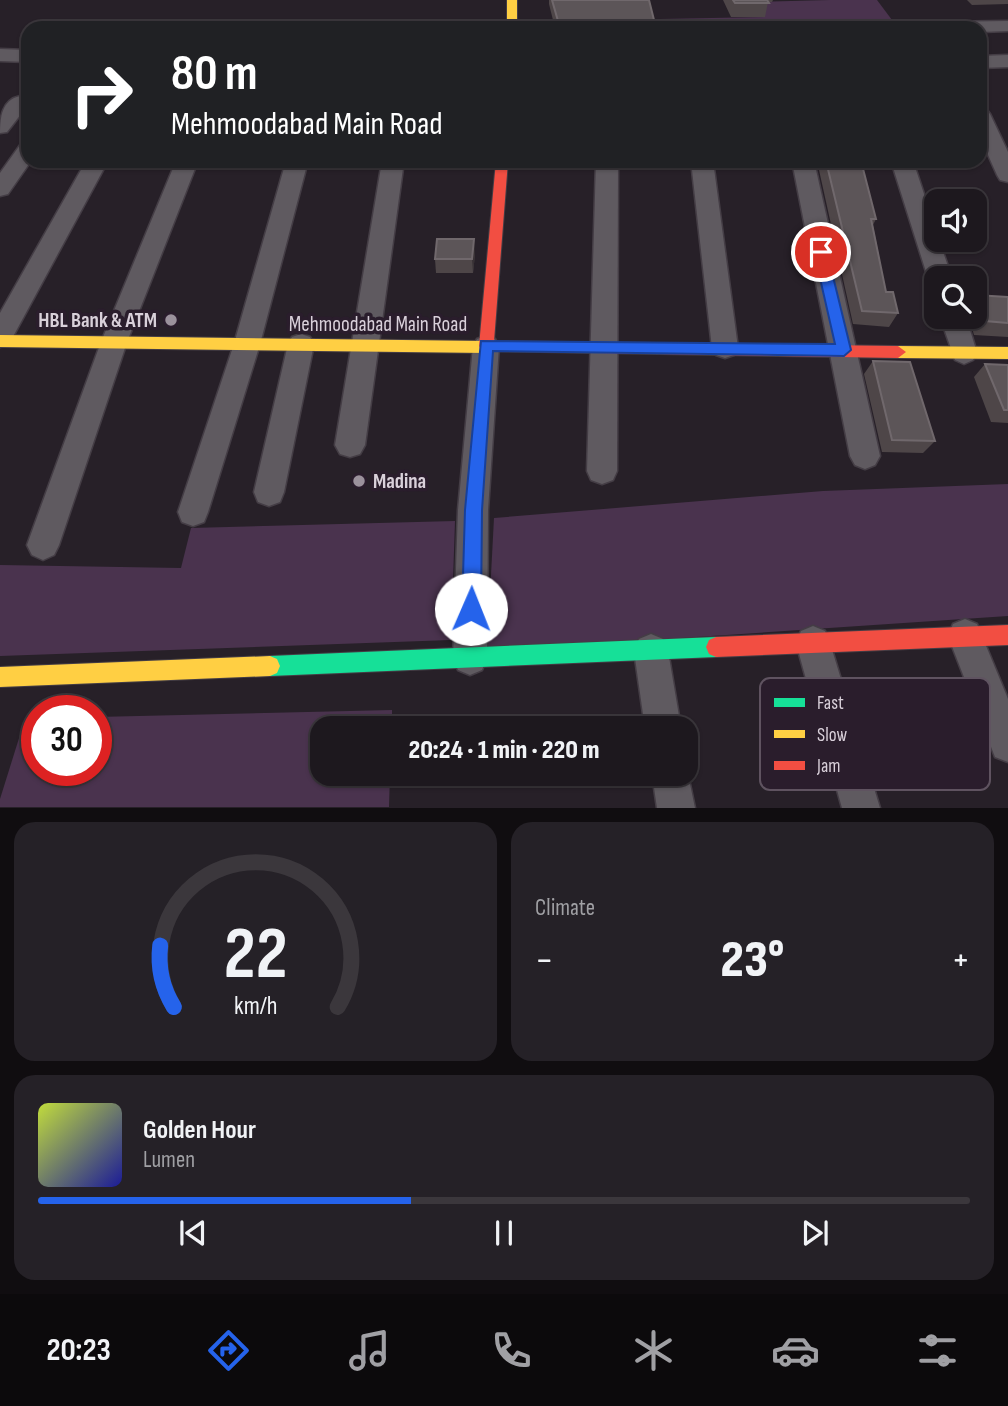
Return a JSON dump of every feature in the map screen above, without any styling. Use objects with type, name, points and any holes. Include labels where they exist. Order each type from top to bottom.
[{"type":"street","points":[[512,0],[512,21]]},
{"type":"street","points":[[987,27],[1008,26]]},
{"type":"street","points":[[0,55],[21,56]]},
{"type":"street","points":[[987,62],[1008,61]]},
{"type":"street","points":[[0,128],[16,101]]},
{"type":"street","points":[[987,129],[1008,175]]},
{"type":"street","points":[[0,189],[21,160]]},
{"type":"street","points":[[0,339],[93,168]]},
{"type":"street","points":[[43,545],[114,342],[184,168]]},
{"type":"street","points":[[193,512],[247,344],[295,168]]},
{"type":"street","points":[[350,446],[392,168]]},
{"type":"street","points":[[470,658],[473,510],[501,168]]},
{"type":"street","points":[[602,471],[607,168]]},
{"type":"street","points":[[703,168],[725,348]]},
{"type":"street","points":[[804,168],[865,456]]},
{"type":"street","points":[[904,168],[936,266]]},
{"type":"street","points":[[957,329],[964,352]]},
{"type":"street","name":"Mehmoodabad Main Road","points":[[0,339],[1008,353]]},
{"type":"street","points":[[269,492],[301,344]]},
{"type":"street","points":[[2,682],[470,658],[1008,635]]},
{"type":"street","points":[[965,636],[982,678]]},
{"type":"street","points":[[813,643],[823,678]]},
{"type":"street","points":[[651,650],[661,716]]},
{"type":"street","points":[[990,699],[1008,744]]},
{"type":"street","points":[[672,786],[676,807]]},
{"type":"street","points":[[856,790],[861,807]]},
{"type":"shaded area","points":[[877,0],[893,21],[553,21],[764,17],[757,2]]},
{"type":"shaded area","points":[[1008,484],[1008,616],[487,651],[494,518],[823,491]]},
{"type":"shaded area","points":[[455,521],[451,640],[0,656],[0,565],[181,568],[191,528]]},
{"type":"shaded area","points":[[392,710],[392,716],[310,716],[310,786],[390,786],[389,807],[0,807],[0,799],[21,732],[21,786],[112,786],[112,717]]},
{"type":"building","points":[[552,0],[649,0],[654,21],[558,21]]},
{"type":"building","points":[[733,0],[767,0],[769,3],[735,3]]},
{"type":"building","points":[[828,168],[863,168],[876,219],[871,219],[886,292],[893,292],[898,313],[862,311]]},
{"type":"building","points":[[437,239],[474,239],[472,259],[435,259]]},
{"type":"building","points":[[987,296],[1008,297],[1008,323],[987,321]]},
{"type":"building","points":[[873,361],[910,362],[935,441],[892,440]]},
{"type":"building","points":[[985,364],[1008,365],[1008,410],[1004,410]]},
{"type":"traffic: fast","points":[[270,666],[716,647]]},
{"type":"traffic: slow","points":[[512,0],[512,21]]},
{"type":"traffic: slow","points":[[0,341],[487,347]]},
{"type":"traffic: slow","points":[[898,352],[1008,353]]},
{"type":"traffic: slow","points":[[0,677],[270,666]]},
{"type":"traffic: jam","points":[[486,346],[501,168]]},
{"type":"traffic: jam","points":[[487,347],[898,352]]},
{"type":"traffic: jam","points":[[716,647],[1008,635]]},
{"type":"place","name":"HBL Bank & ATM","points":[[171,320]]},
{"type":"place","name":"Madina","points":[[359,481]]},
{"type":"route","points":[[471,609],[473,510],[486,345],[844,350],[821,252]]}]
